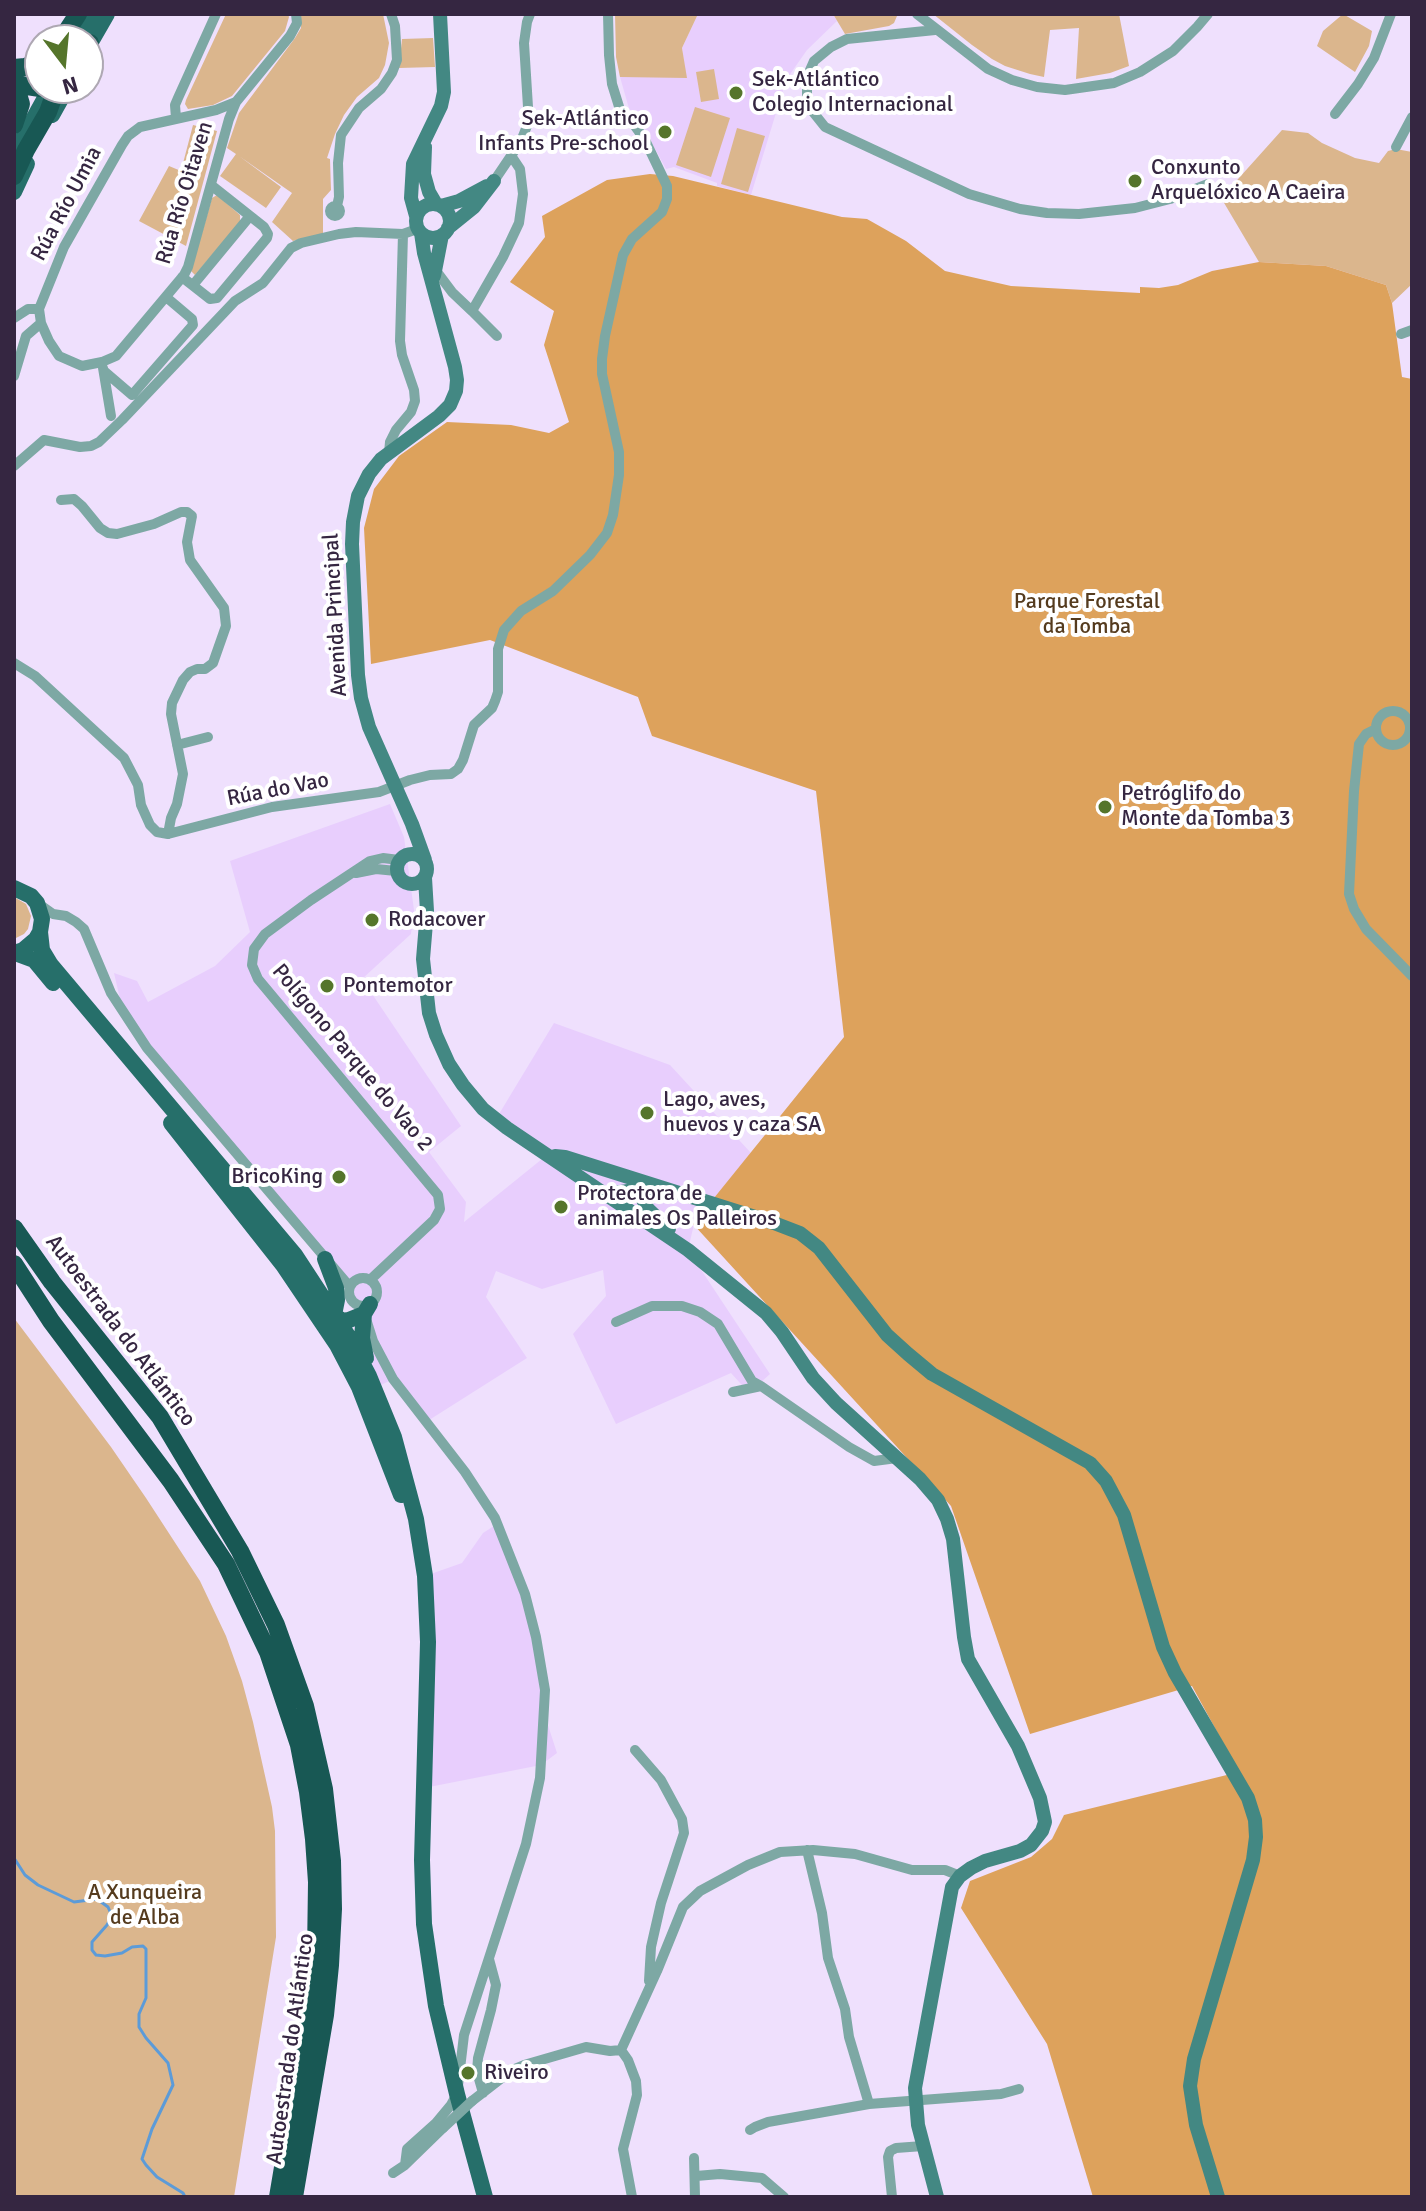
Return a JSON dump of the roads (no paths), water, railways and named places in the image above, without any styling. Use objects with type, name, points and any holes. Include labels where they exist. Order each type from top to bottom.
[{"type":"highway","points":[[14,86],[21,104],[14,125]]},
{"type":"highway","points":[[14,176],[51,104]]},
{"type":"highway","name":"Autoestrada do Atlántico","points":[[14,1228],[52,1282],[160,1417],[240,1551],[276,1625],[305,1706],[324,1789],[332,1861],[333,1909],[325,2015],[294,2197]]},
{"type":"highway","name":"Autoestrada do Atlántico","points":[[14,1264],[51,1321],[196,1516],[226,1564],[268,1652],[299,1745],[315,1853],[316,1954],[278,2197]]},
{"type":"main road","points":[[14,154],[42,104]]},
{"type":"main road","points":[[14,192],[58,104]]},
{"type":"main road","points":[[14,888],[31,896],[37,903],[42,919],[42,950],[51,965],[295,1255],[334,1314],[371,1384],[394,1437],[416,1519],[425,1576],[428,1642],[422,1860],[424,1924],[436,2006],[485,2197]]},
{"type":"main road","points":[[14,953],[30,946],[41,929]]},
{"type":"main road","points":[[14,953],[34,960],[173,1125],[299,1287],[337,1345],[359,1387],[398,1486],[410,1528],[417,1583],[420,1687],[413,1876],[418,1947],[426,1993],[460,2100],[475,2197]]},
{"type":"main road","points":[[115,1056],[148,1086],[238,1198],[287,1253],[324,1306],[342,1321],[366,1310]]},
{"type":"main road","points":[[325,1259],[336,1288],[334,1314]]},
{"type":"main road","points":[[366,1310],[362,1338],[374,1403],[375,1429]]},
{"type":"street","points":[[176,118],[175,105],[216,14]]},
{"type":"street","points":[[236,102],[290,36],[297,23],[296,14]]},
{"type":"street","points":[[337,206],[341,135],[359,108],[381,89],[397,60],[391,14]]},
{"type":"street","points":[[433,284],[434,268],[450,218],[429,192],[424,174],[425,139],[441,106],[444,92],[440,14]]},
{"type":"street","points":[[14,466],[44,440],[80,447],[99,442],[235,301],[263,283],[291,248],[301,243],[356,232],[414,228],[430,238],[445,232],[474,207],[512,157],[527,126],[524,43],[530,14]]},
{"type":"street","name":"Rúa do Vao","points":[[168,834],[272,807],[379,792],[430,775],[451,774],[458,769],[474,725],[495,701],[498,692],[498,649],[504,630],[521,611],[553,591],[590,555],[607,533],[619,475],[619,452],[602,374],[605,336],[623,255],[632,239],[662,212],[667,199],[667,186],[645,140],[621,113],[612,84],[608,14]]},
{"type":"street","points":[[917,14],[988,69],[1024,83],[1065,90],[1114,83],[1140,72],[1173,51],[1208,14]]},
{"type":"street","points":[[1335,114],[1374,58],[1391,14]]},
{"type":"street","points":[[935,30],[847,39],[831,47],[814,61],[807,77],[807,95],[813,112],[825,127],[856,142],[969,194],[1020,209],[1079,214],[1106,212],[1170,199],[1208,184]]},
{"type":"street","name":"Rúa Río Umia","points":[[39,309],[64,247],[128,136],[140,127],[216,110],[236,102]]},
{"type":"street","name":"Rúa Río Oitaven","points":[[103,367],[123,349],[188,267],[236,102]]},
{"type":"street","points":[[1396,147],[1412,117]]},
{"type":"street","name":"Avenida Principal","points":[[408,861],[416,834],[369,727],[361,698],[352,544],[358,496],[369,474],[389,453],[439,416],[450,405],[456,391],[455,367],[414,228],[411,180],[413,164],[425,139]]},
{"type":"street","points":[[472,311],[519,223],[523,194],[520,169],[512,157]]},
{"type":"street","points":[[389,453],[396,430],[411,412],[415,401],[400,341],[414,228],[422,207],[474,194],[494,181]]},
{"type":"street","points":[[182,277],[210,299],[217,298],[267,238],[264,227],[211,185]]},
{"type":"street","points":[[193,285],[250,216]]},
{"type":"street","points":[[434,268],[452,292],[497,336]]},
{"type":"street","points":[[14,318],[28,309],[39,309],[41,323],[59,356],[82,366],[103,367],[132,395],[193,325],[192,319],[166,297]]},
{"type":"street","points":[[14,376],[26,336],[41,323]]},
{"type":"street","points":[[103,367],[111,416]]},
{"type":"street","points":[[14,663],[35,676],[124,758],[138,785],[141,805],[150,825],[157,832],[168,834],[183,774],[171,714],[172,703],[190,672],[205,669],[213,663],[226,626],[224,608],[190,560],[187,542],[192,516],[187,512],[117,534],[100,528],[74,499],[61,500]]},
{"type":"street","points":[[1376,729],[1366,734],[1359,744],[1349,894],[1366,929],[1412,976]]},
{"type":"street","points":[[177,745],[208,737]]},
{"type":"street","name":"Polígono Parque do Vao 2","points":[[370,1280],[434,1220],[440,1209],[438,1195],[258,979],[252,965],[254,949],[265,934],[350,874],[370,861],[383,858],[408,861]]},
{"type":"street","points":[[419,881],[402,881],[408,861],[427,866],[419,881],[427,911],[423,959],[429,1013],[449,1064],[463,1085],[483,1109],[507,1128],[688,1250],[766,1313],[821,1386],[920,1479],[938,1500],[947,1519],[953,1539],[968,1659],[1018,1746],[1044,1812],[1045,1822],[1031,1845],[985,1861],[960,1876],[952,1887],[915,2088],[918,2125],[937,2197]]},
{"type":"street","points":[[37,903],[81,926],[111,993],[147,1048],[350,1287]]},
{"type":"street","points":[[41,929],[52,921],[61,920],[81,926]]},
{"type":"street","points":[[547,1155],[565,1157],[800,1233],[819,1248],[887,1335],[932,1374],[1090,1463],[1106,1481],[1124,1515],[1163,1647],[1248,1798],[1255,1820],[1253,1860],[1194,2059],[1190,2086],[1196,2125],[1218,2197]]},
{"type":"street","points":[[607,1194],[609,1185],[623,1176]]},
{"type":"street","points":[[607,1194],[658,1187]]},
{"type":"street","points":[[641,1189],[648,1209],[688,1250]]},
{"type":"street","points":[[366,1310],[377,1292],[370,1280],[361,1278],[350,1287],[349,1295],[354,1303],[366,1310],[373,1341],[393,1379],[465,1472],[495,1518],[525,1594],[545,1690],[540,1778],[526,1844],[464,2035],[460,2100],[443,2128],[393,2173]]},
{"type":"street","points":[[616,1322],[652,1306],[682,1306],[700,1312],[718,1324],[752,1381],[874,1461],[897,1458]]},
{"type":"street","points":[[371,1384],[393,1379]]},
{"type":"street","points":[[733,1392],[761,1386]]},
{"type":"street","points":[[635,1750],[661,1780],[682,1819],[684,1833],[661,1903],[651,1947],[648,1991]]},
{"type":"street","points":[[621,2050],[683,1907],[700,1891],[748,1865],[780,1852],[807,1850],[855,1854],[912,1870],[945,1870],[960,1876]]},
{"type":"street","points":[[807,1850],[822,1913],[828,1958],[845,2009],[849,2037],[869,2104]]},
{"type":"street","points":[[483,2093],[477,2072],[478,2058],[496,1985],[489,1955]]},
{"type":"street","points":[[405,2165],[407,2149],[460,2100],[483,2093],[512,2070],[586,2047],[621,2050]]},
{"type":"street","points":[[621,2050],[636,2081],[637,2095],[623,2149],[632,2197]]},
{"type":"street","points":[[750,2130],[768,2122],[869,2104],[1001,2094],[1019,2089]]},
{"type":"street","points":[[892,2197],[890,2151],[923,2146]]},
{"type":"street","points":[[694,2158],[695,2197]]},
{"type":"street","points":[[696,2176],[720,2174],[762,2178],[784,2197]]},
{"type":"waterway","points":[[14,1858],[25,1875],[38,1885],[74,1902],[97,1899],[108,1907],[112,1916],[92,1942],[96,1955],[122,1953],[132,1947],[143,1946],[146,1949],[146,1998],[139,2014],[139,2027],[168,2063],[173,2085],[142,2159],[157,2177],[185,2197]]},
{"type":"place","name":"Sek-Atlántico Colegio Internacional","points":[[736,93]]},
{"type":"place","name":"Sek-Atlántico Infants Pre-school","points":[[665,132]]},
{"type":"place","name":"Conxunto Arquelóxico A Caeira","points":[[1135,181]]},
{"type":"place","name":"Petróglifo do Monte da Tomba 3","points":[[1105,807]]},
{"type":"place","name":"Rodacover","points":[[372,920]]},
{"type":"place","name":"Pontemotor","points":[[327,986]]},
{"type":"place","name":"Lago, aves, huevos y caza SA","points":[[647,1113]]},
{"type":"place","name":"BricoKing","points":[[339,1177]]},
{"type":"place","name":"Protectora de animales Os Palleiros","points":[[561,1207]]},
{"type":"place","name":"Riveiro","points":[[468,2073]]},
{"type":"park label","name":"Parque Forestal da Tomba","points":[[1087,614]]},
{"type":"park label","name":"A Xunqueira de Alba","points":[[145,1906]]}]
